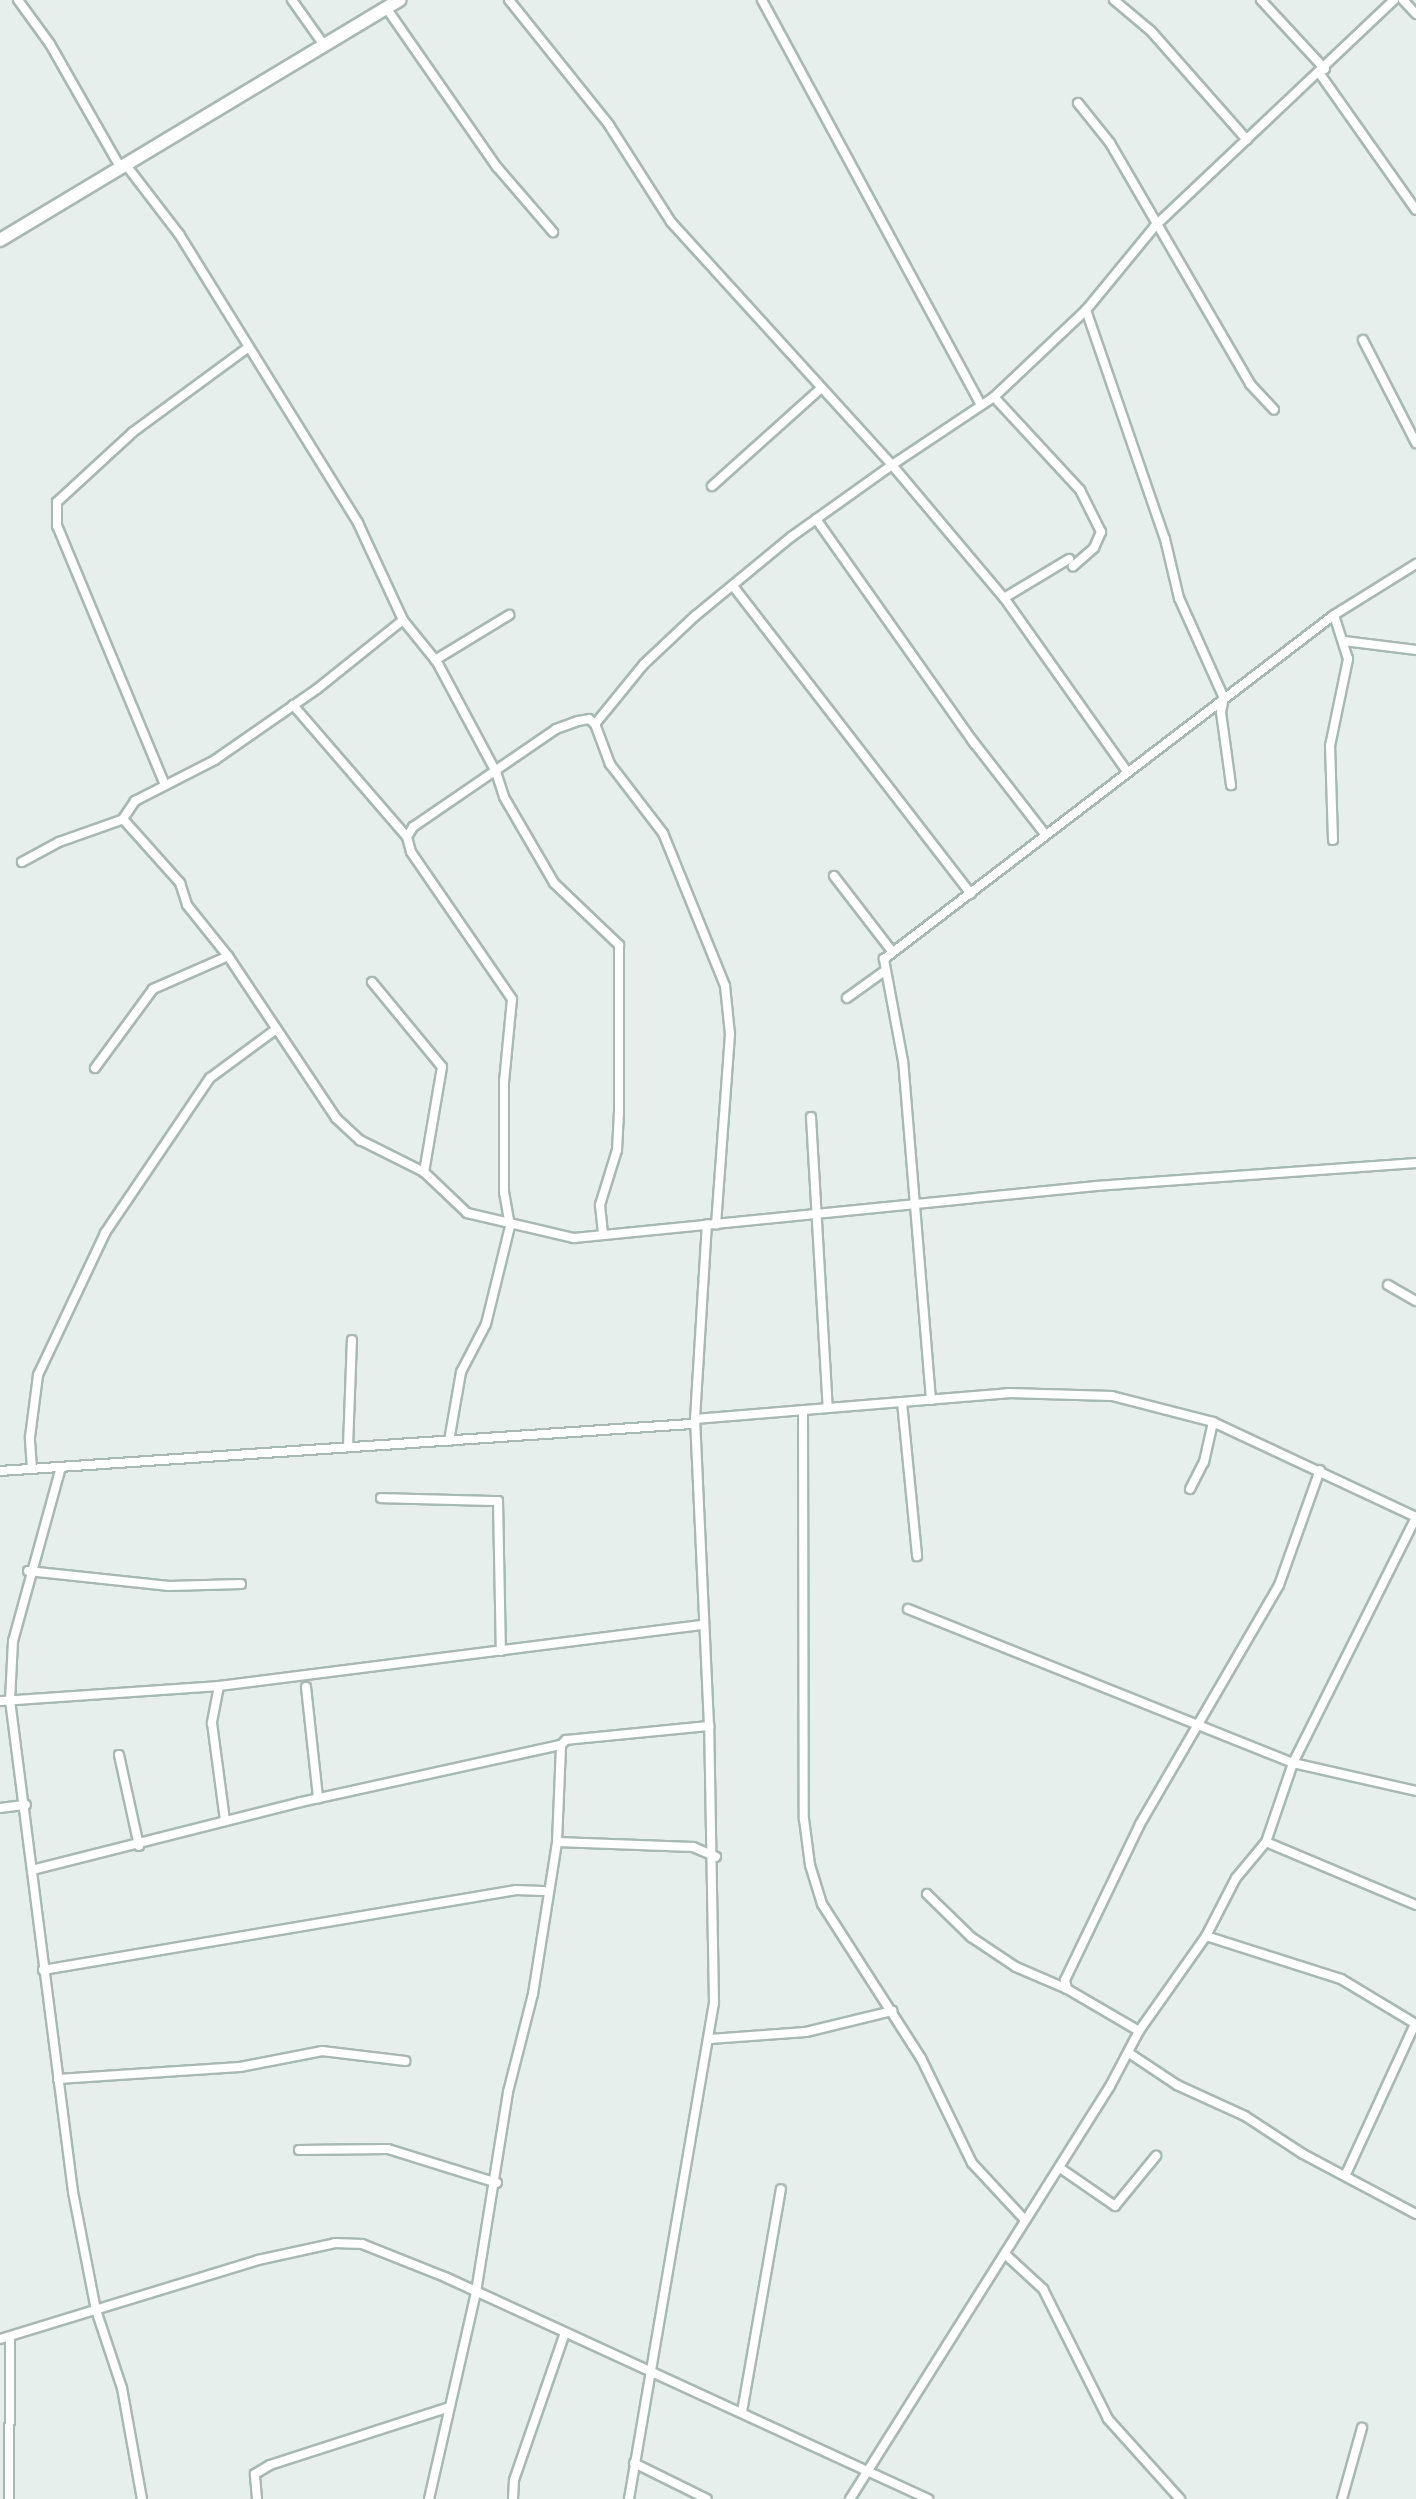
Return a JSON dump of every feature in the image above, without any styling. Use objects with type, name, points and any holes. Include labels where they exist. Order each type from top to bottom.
[{"type":"street","points":[[18,0],[50,44],[119,165],[126,165]]},
{"type":"street","points":[[292,0],[324,45]]},
{"type":"street","points":[[0,240],[400,0]]},
{"type":"street","points":[[509,0],[609,125],[671,222],[819,390],[892,465],[1004,598],[1126,770]]},
{"type":"street","points":[[762,0],[981,405]]},
{"type":"street","points":[[1114,0],[1151,31],[1247,140]]},
{"type":"street","points":[[1261,0],[1323,72],[1416,210]]},
{"type":"street","points":[[595,724],[644,664],[733,586],[816,519],[994,397],[1086,310],[1155,226],[1323,72],[1394,0]]},
{"type":"street","points":[[1403,0],[1416,14]]},
{"type":"street","points":[[387,9],[497,167],[553,232]]},
{"type":"street","points":[[1078,103],[1110,143],[1155,226],[1187,272],[1250,384],[1274,410]]},
{"type":"street","points":[[126,165],[179,234],[246,349],[358,523],[403,620],[435,660],[496,772],[504,797],[554,883],[619,945],[617,1150],[600,1205],[603,1233]]},
{"type":"street","points":[[1086,310],[1165,539],[1179,598],[1224,698],[1221,712],[1231,785]]},
{"type":"street","points":[[1363,340],[1416,443]]},
{"type":"street","points":[[165,785],[57,526],[57,502],[133,432],[246,349]]},
{"type":"street","points":[[712,486],[819,390]]},
{"type":"street","points":[[994,397],[1080,490],[1101,532],[1094,548],[1004,598]]},
{"type":"street","points":[[816,519],[975,744]]},
{"type":"street","points":[[847,998],[883,972],[891,950],[971,894],[1126,770],[1334,615],[1416,564]]},
{"type":"street","points":[[733,586],[971,894]]},
{"type":"street","points":[[435,660],[509,615]]},
{"type":"street","points":[[1333,840],[1328,776],[1330,746],[1347,683],[1344,641],[1334,615]]},
{"type":"street","points":[[22,862],[123,819],[135,801],[191,775],[293,705],[403,620]]},
{"type":"street","points":[[1344,641],[1416,650]]},
{"type":"street","points":[[926,679],[1045,834]]},
{"type":"street","points":[[293,705],[407,837],[411,852],[512,999],[504,1096],[504,1193],[510,1226],[486,1324],[461,1372],[449,1441]]},
{"type":"street","points":[[407,837],[413,827],[556,729],[589,719],[595,724],[610,764],[663,833],[725,986],[730,1034],[694,1422],[716,1857],[710,2039],[649,2371],[629,2499]]},
{"type":"street","points":[[883,766],[971,894]]},
{"type":"street","points":[[123,819],[180,883],[187,905],[228,956],[275,1030],[347,1130],[424,1172],[467,1213],[510,1226],[574,1238],[1096,1186],[1416,1163]]},
{"type":"street","points":[[834,876],[891,950]]},
{"type":"street","points":[[95,1068],[153,989],[228,956]]},
{"type":"street","points":[[883,972],[898,1018],[931,1400]]},
{"type":"street","points":[[372,982],[442,1067],[424,1172]]},
{"type":"street","points":[[32,1469],[30,1437],[38,1375],[105,1233],[210,1078],[275,1030]]},
{"type":"street","points":[[811,1117],[814,1216],[828,1408]]},
{"type":"street","points":[[1388,1285],[1416,1301]]},
{"type":"street","points":[[348,1447],[352,1340]]},
{"type":"street","points":[[0,1471],[449,1441],[1008,1393],[1112,1396],[1213,1422],[1416,1517],[1293,1763],[1266,1842],[1236,1878],[1206,1936],[1139,2031],[1060,2168],[850,2499]]},
{"type":"street","points":[[902,1402],[917,1556]]},
{"type":"street","points":[[803,1410],[804,1819],[810,1865],[822,1904],[892,2011],[972,2163],[1025,2220]]},
{"type":"street","points":[[1190,1489],[1204,1462],[1213,1422]]},
{"type":"street","points":[[61,1467],[28,1571],[13,1641],[10,1700],[36,1869],[43,1970],[58,2079],[96,2310],[122,2388],[142,2499]]},
{"type":"street","points":[[1067,1989],[1065,1980],[1099,1905],[1194,1727],[1231,1674],[1279,1585],[1320,1470]]},
{"type":"street","points":[[381,1498],[498,1501],[501,1651]]},
{"type":"street","points":[[28,1571],[169,1586],[241,1584]]},
{"type":"street","points":[[908,1609],[998,1641],[1194,1727],[1293,1763],[1416,1791]]},
{"type":"street","points":[[0,1701],[219,1686],[703,1625]]},
{"type":"street","points":[[219,1686],[212,1723],[225,1821]]},
{"type":"street","points":[[306,1687],[318,1798]]},
{"type":"street","points":[[36,1869],[139,1846],[318,1798],[561,1745],[566,1740],[709,1726]]},
{"type":"street","points":[[429,2499],[447,2408],[476,2292],[497,2183],[508,2092],[533,1994],[557,1842],[561,1745]]},
{"type":"street","points":[[119,1755],[139,1846]]},
{"type":"street","points":[[0,1808],[26,1805]]},
{"type":"street","points":[[557,1842],[693,1847],[716,1857]]},
{"type":"street","points":[[1266,1842],[1416,1905]]},
{"type":"street","points":[[43,1970],[516,1890],[549,1891]]},
{"type":"street","points":[[927,1894],[982,1945],[1016,1967],[1067,1989],[1139,2031]]},
{"type":"street","points":[[1206,1936],[1341,1979],[1416,2024],[1346,2174]]},
{"type":"street","points":[[710,2039],[806,2032],[892,2011]]},
{"type":"street","points":[[58,2079],[240,2067],[322,2051],[405,2061]]},
{"type":"street","points":[[1129,2053],[1177,2085],[1245,2116],[1416,2214]]},
{"type":"street","points":[[299,2150],[388,2149],[497,2183]]},
{"type":"street","points":[[1060,2168],[1115,2206],[1156,2156]]},
{"type":"street","points":[[742,2412],[781,2189]]},
{"type":"street","points":[[0,2339],[258,2260],[335,2243],[377,2248],[928,2499]]},
{"type":"street","points":[[1005,2254],[1043,2289],[1108,2419],[1180,2499]]},
{"type":"street","points":[[513,2499],[514,2480],[565,2333]]},
{"type":"street","points":[[9,2499],[10,2338]]},
{"type":"street","points":[[257,2499],[255,2474],[270,2465],[447,2408]]},
{"type":"street","points":[[1342,2499],[1362,2428]]},
{"type":"street","points":[[634,2463],[707,2499]]}]
